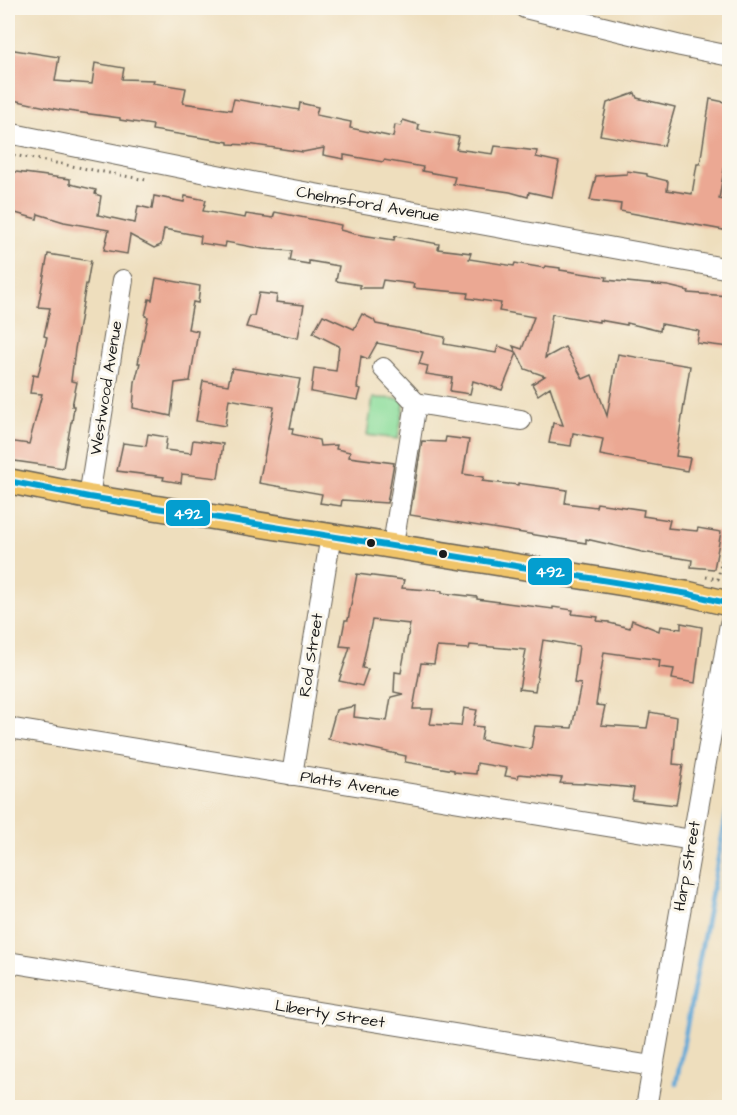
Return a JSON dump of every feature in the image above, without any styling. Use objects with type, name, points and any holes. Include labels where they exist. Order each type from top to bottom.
[{"type":"main road","points":[[8,481],[89,497],[689,594],[729,604]]},
{"type":"street","points":[[525,8],[729,56]]},
{"type":"street","name":"Chelmsford Avenue","points":[[8,133],[287,189],[729,269]]},
{"type":"street","name":"Westwood Avenue","points":[[89,497],[123,280]]},
{"type":"street","points":[[383,368],[416,403],[521,420]]},
{"type":"street","points":[[393,545],[416,403]]},
{"type":"street","name":"Rod Street","points":[[292,775],[331,535]]},
{"type":"street","name":"Harp Street","points":[[646,1107],[729,624]]},
{"type":"street","name":"Platts Avenue","points":[[8,728],[692,840]]},
{"type":"street","name":"Liberty Street","points":[[8,962],[652,1066]]},
{"type":"path","points":[[718,579],[729,516]]},
{"type":"green space","points":[[373,398],[405,399],[398,439],[367,435]]},
{"type":"building","points":[[8,49],[59,57],[55,81],[92,84],[95,63],[124,68],[122,79],[154,80],[153,83],[186,88],[183,103],[231,110],[234,99],[299,110],[300,103],[318,107],[316,115],[351,122],[350,128],[393,137],[395,125],[401,126],[403,120],[419,125],[418,130],[459,137],[456,149],[493,154],[495,146],[537,151],[536,157],[559,162],[552,197],[529,192],[528,197],[510,192],[453,184],[455,177],[422,171],[423,167],[344,155],[344,159],[323,155],[324,148],[303,152],[248,144],[228,144],[228,142],[152,130],[153,125],[120,120],[120,118],[60,110],[8,99]]},
{"type":"building","points":[[635,93],[637,98],[675,107],[664,146],[600,135],[607,103]]},
{"type":"building","points":[[710,99],[729,103],[729,158],[726,158],[719,199],[729,201],[729,231],[620,211],[621,204],[590,200],[596,176],[627,174],[627,171],[647,174],[647,176],[668,181],[667,190],[692,194],[697,164],[700,164]]},
{"type":"building","points":[[8,171],[70,179],[70,184],[96,190],[95,194],[101,196],[98,215],[135,223],[138,206],[152,209],[154,196],[184,202],[185,196],[206,200],[203,211],[245,218],[246,214],[273,218],[275,212],[341,225],[340,230],[355,234],[394,240],[395,236],[439,244],[438,249],[471,253],[469,259],[514,266],[515,263],[560,268],[560,270],[607,277],[606,280],[668,286],[689,291],[688,293],[729,296],[729,347],[697,343],[699,331],[661,324],[660,331],[627,323],[627,325],[599,320],[599,322],[552,314],[545,358],[565,347],[583,379],[592,375],[607,416],[618,354],[690,366],[676,456],[690,458],[687,471],[600,455],[603,439],[573,433],[571,446],[549,443],[553,423],[563,425],[550,387],[538,395],[532,384],[545,376],[525,369],[517,353],[502,390],[473,381],[470,394],[450,391],[452,378],[426,374],[428,366],[419,364],[423,352],[377,343],[368,359],[361,356],[357,388],[361,389],[358,400],[311,392],[314,368],[336,371],[339,346],[313,333],[323,315],[354,329],[362,314],[374,320],[376,324],[445,337],[444,344],[496,353],[498,346],[516,352],[513,346],[522,349],[534,317],[499,311],[501,303],[467,298],[468,293],[413,288],[414,284],[383,280],[381,288],[360,288],[360,285],[336,281],[339,266],[309,261],[309,264],[290,261],[292,251],[263,249],[226,242],[225,247],[200,243],[201,236],[164,229],[161,245],[154,248],[130,235],[127,254],[104,250],[109,230],[64,222],[38,214],[37,219],[8,211]]},
{"type":"building","points":[[48,254],[91,261],[75,349],[71,381],[77,382],[63,468],[8,460],[8,441],[29,444],[42,394],[30,393],[33,375],[38,376],[47,337],[44,336],[50,308],[38,307]]},
{"type":"building","points":[[156,278],[200,286],[198,303],[193,302],[188,329],[198,331],[190,381],[175,383],[171,416],[133,408],[135,382],[140,363],[138,363],[148,317],[145,316],[149,299],[152,300]]},
{"type":"building","points":[[259,293],[277,295],[276,302],[304,305],[298,338],[246,327],[250,316],[254,316]]},
{"type":"building","points":[[232,368],[300,379],[290,428],[293,428],[292,434],[319,440],[320,446],[337,445],[336,449],[350,452],[349,457],[394,463],[387,503],[342,500],[341,506],[320,503],[322,494],[259,483],[274,407],[229,399],[225,426],[196,421],[203,381],[228,385]]},
{"type":"building","points":[[148,434],[167,437],[165,450],[191,453],[193,440],[223,444],[218,478],[182,474],[181,483],[163,480],[164,477],[117,471],[123,443],[146,446]]},
{"type":"building","points":[[446,437],[469,440],[463,474],[484,477],[482,481],[518,485],[518,483],[567,490],[565,503],[596,507],[597,503],[644,510],[643,516],[670,520],[668,528],[697,531],[698,528],[721,532],[714,569],[691,567],[692,560],[642,552],[586,539],[586,543],[410,515],[422,441],[445,442]]},
{"type":"building","points":[[357,574],[404,580],[402,588],[442,591],[442,593],[477,597],[477,599],[573,610],[572,614],[598,617],[597,621],[630,628],[632,620],[659,631],[660,626],[681,629],[681,623],[702,627],[695,683],[672,679],[674,669],[659,667],[660,660],[604,652],[596,705],[605,706],[601,725],[647,728],[650,712],[677,717],[673,764],[683,765],[676,805],[632,800],[634,788],[560,783],[562,778],[519,774],[518,778],[505,776],[507,768],[477,763],[476,774],[454,772],[454,770],[405,762],[406,756],[328,739],[336,710],[355,706],[354,717],[387,721],[391,697],[403,694],[394,692],[395,672],[401,673],[410,624],[372,620],[362,668],[368,669],[362,686],[339,681],[350,647],[340,646],[345,620],[348,620]],"holes":[[[543,640],[579,646],[574,683],[581,684],[572,728],[535,726],[531,749],[481,740],[483,727],[473,726],[477,710],[464,708],[461,726],[430,724],[433,709],[413,709],[421,663],[434,664],[437,647],[469,649],[470,645],[526,650],[519,689],[535,691]]]},
{"type":"waterway","points":[[676,1084],[730,795]]},
{"type":"transit line","name":"492","points":[[8,481],[89,497],[689,594],[730,604]]}]
